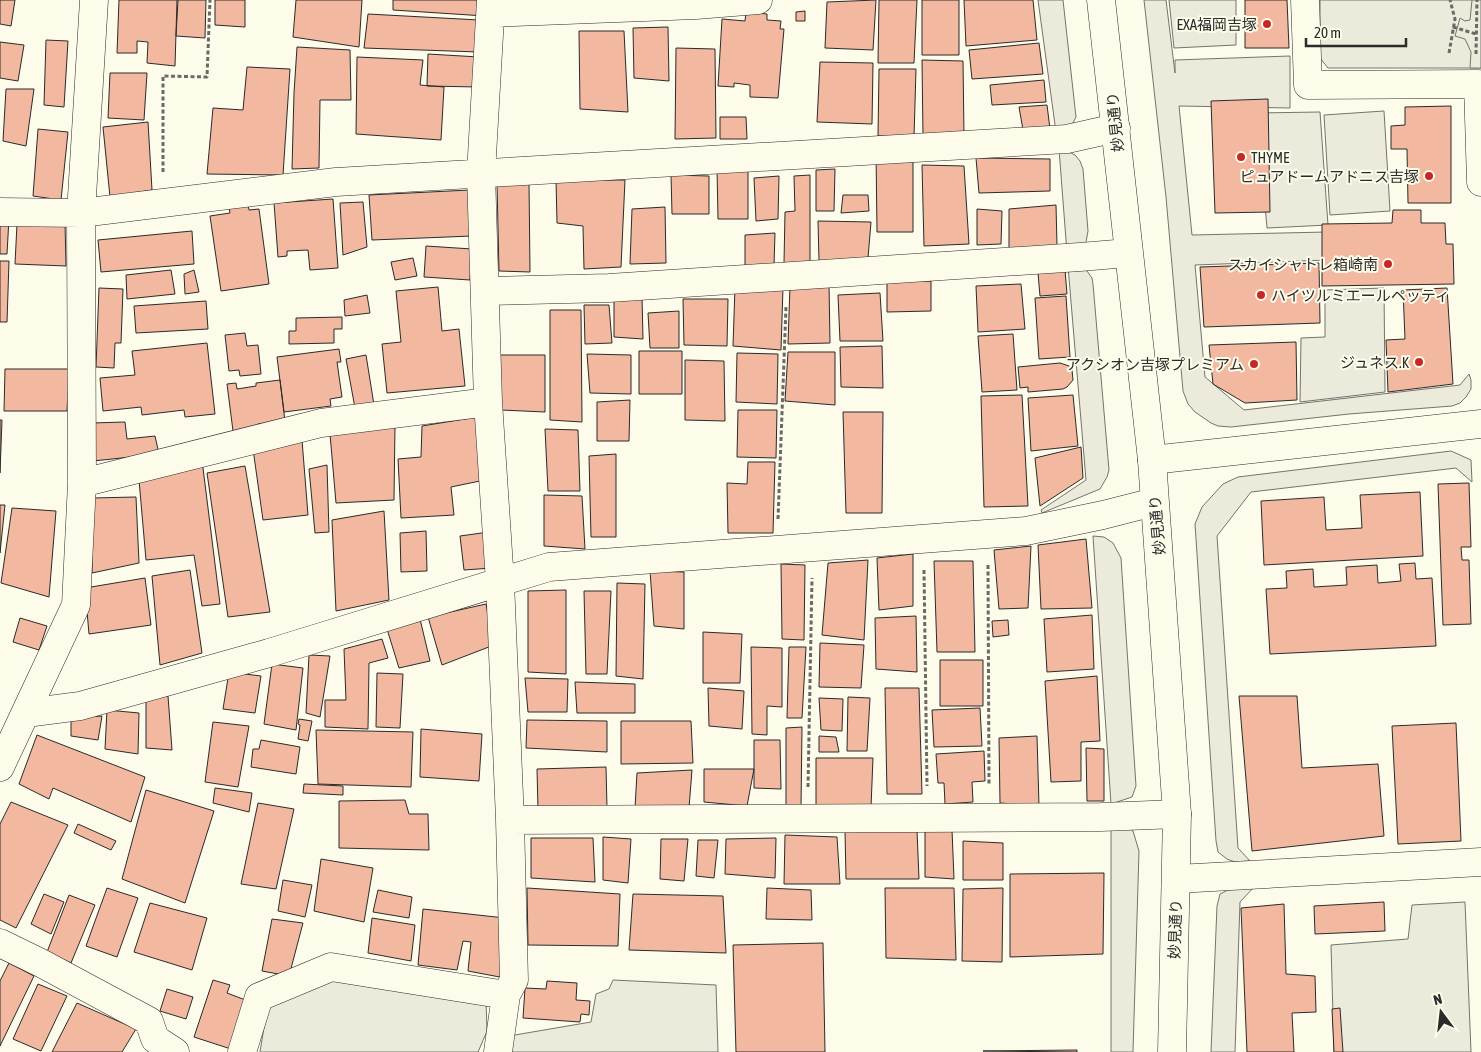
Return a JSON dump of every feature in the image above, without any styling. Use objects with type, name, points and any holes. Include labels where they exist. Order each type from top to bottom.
[{"type":"street","points":[[0,768],[76,605],[82,483],[81,213],[94,0]]},
{"type":"street","points":[[498,1052],[506,995],[514,980],[510,820],[500,582],[488,402],[481,173],[491,6],[696,5],[758,0]]},
{"type":"street","name":"妙見通り","points":[[1101,0],[1152,460],[1177,814],[1172,1052]]},
{"type":"street","points":[[1305,0],[1308,85],[1478,84],[1481,182]]},
{"type":"street","points":[[0,212],[81,213],[336,182],[1066,139],[1116,128]]},
{"type":"street","points":[[485,291],[609,288],[1080,258],[1128,253]]},
{"type":"street","points":[[82,483],[321,423],[488,402]]},
{"type":"street","points":[[1152,460],[1481,424]]},
{"type":"street","points":[[26,713],[80,706],[269,653],[549,567],[1026,531],[1154,502]]},
{"type":"street","points":[[510,820],[1102,817],[1177,814]]},
{"type":"street","points":[[1177,878],[1481,862]]},
{"type":"street","points":[[0,943],[149,1021],[159,1048]]},
{"type":"street","points":[[242,1052],[259,997],[331,967],[506,995]]},
{"type":"path","points":[[163,203],[163,76],[207,77],[210,0]]},
{"type":"path","points":[[1442,57],[1449,53],[1455,19],[1450,0]]},
{"type":"path","points":[[1476,59],[1478,0]]},
{"type":"path","points":[[1453,26],[1476,34]]},
{"type":"path","points":[[776,550],[787,277]]},
{"type":"path","points":[[987,534],[989,817]]},
{"type":"path","points":[[924,539],[928,818]]},
{"type":"path","points":[[807,819],[812,547]]},
{"type":"shaded area","points":[[1038,0],[1063,0],[1076,117],[1069,126],[1056,132]]},
{"type":"shaded area","points":[[1144,0],[1166,0],[1175,73],[1175,60],[1290,56],[1290,108],[1179,106],[1192,235],[1327,232],[1328,260],[1195,265],[1205,377],[1244,410],[1460,385],[1469,374],[1471,389],[1460,403],[1452,406],[1349,414],[1231,427],[1218,426],[1211,423],[1195,412],[1188,404],[1183,391],[1166,197]]},
{"type":"shaded area","points":[[1169,0],[1236,0],[1236,45],[1174,48]]},
{"type":"shaded area","points":[[1320,0],[1481,0],[1481,68],[1328,68],[1320,58]]},
{"type":"shaded area","points":[[1472,0],[1481,0],[1481,68],[1470,68],[1471,52],[1465,39],[1455,36],[1460,18],[1465,21],[1470,20]]},
{"type":"shaded area","points":[[1384,111],[1390,211],[1330,215],[1324,115]]},
{"type":"shaded area","points":[[1320,112],[1328,225],[1267,228],[1257,113]]},
{"type":"shaded area","points":[[1059,149],[1075,155],[1083,169],[1088,231],[1086,242],[1067,253]]},
{"type":"shaded area","points":[[1073,265],[1087,271],[1092,278],[1109,470],[1100,489],[1042,513],[1041,510],[1086,480],[1068,266]]},
{"type":"shaded area","points":[[1384,288],[1385,392],[1300,402],[1301,338],[1325,337],[1325,290]]},
{"type":"shaded area","points":[[1451,451],[1471,460],[1472,482],[1456,468],[1251,492],[1217,536],[1238,848],[1250,861],[1235,862],[1227,859],[1218,852],[1216,841],[1195,524],[1202,507],[1223,484],[1238,477]]},
{"type":"shaded area","points":[[1093,536],[1104,537],[1113,543],[1121,558],[1136,786],[1132,797],[1111,804]]},
{"type":"shaded area","points":[[1111,823],[1122,824],[1133,831],[1139,851],[1133,1052],[1111,1052]]},
{"type":"shaded area","points":[[1255,886],[1240,902],[1235,1052],[1211,1052],[1217,906],[1220,894],[1228,890]]},
{"type":"shaded area","points":[[1465,902],[1471,1052],[1334,1052],[1331,945],[1408,939],[1412,905]]},
{"type":"shaded area","points":[[331,975],[486,1000],[487,1031],[478,1052],[260,1052],[268,1003]]},
{"type":"shaded area","points":[[613,980],[716,985],[718,1052],[506,1052],[509,1036],[591,1022],[596,994],[609,989]]},
{"type":"building","points":[[0,0],[15,0],[11,26],[0,24]]},
{"type":"building","points":[[119,0],[177,0],[175,66],[147,63],[148,42],[137,41],[137,53],[117,53]]},
{"type":"building","points":[[178,0],[206,0],[205,38],[176,36]]},
{"type":"building","points":[[215,0],[245,0],[245,27],[215,25]]},
{"type":"building","points":[[296,0],[362,0],[359,47],[293,37]]},
{"type":"building","points":[[393,0],[484,0],[485,16],[393,10]]},
{"type":"building","points":[[876,0],[873,50],[825,48],[827,2]]},
{"type":"building","points":[[879,0],[917,0],[914,63],[878,63]]},
{"type":"building","points":[[922,0],[959,0],[959,55],[922,55]]},
{"type":"building","points":[[964,0],[1033,0],[1037,40],[966,46]]},
{"type":"building","name":"EXA福岡吉塚","points":[[1245,0],[1287,0],[1289,48],[1245,48]]},
{"type":"building","points":[[805,11],[805,21],[796,21],[796,12]]},
{"type":"building","points":[[746,12],[767,14],[767,20],[781,21],[780,29],[784,29],[778,98],[750,97],[750,85],[734,83],[734,87],[718,86],[722,19],[745,21]]},
{"type":"building","points":[[368,14],[479,20],[479,52],[364,48]]},
{"type":"building","points":[[668,27],[669,81],[634,78],[633,28]]},
{"type":"building","points":[[579,31],[624,31],[628,112],[580,109]]},
{"type":"building","points":[[46,40],[68,41],[64,107],[44,105]]},
{"type":"building","points":[[0,42],[24,45],[18,81],[0,78]]},
{"type":"building","points":[[1039,43],[1043,74],[972,79],[969,50]]},
{"type":"building","points":[[297,47],[350,50],[351,100],[320,100],[319,168],[292,169]]},
{"type":"building","points":[[676,48],[715,49],[716,138],[675,139]]},
{"type":"building","points":[[428,54],[479,57],[478,87],[427,86]]},
{"type":"building","points":[[357,57],[423,60],[420,85],[444,87],[441,140],[356,134]]},
{"type":"building","points":[[922,60],[963,61],[964,136],[923,137]]},
{"type":"building","points":[[820,62],[873,63],[872,124],[817,122]]},
{"type":"building","points":[[247,67],[290,69],[283,175],[207,174],[213,108],[243,110]]},
{"type":"building","points":[[879,69],[916,69],[914,137],[878,136]]},
{"type":"building","points":[[110,73],[147,73],[144,120],[108,118]]},
{"type":"building","points":[[1044,80],[1046,102],[992,105],[990,85]]},
{"type":"building","points":[[6,89],[34,89],[26,146],[3,141]]},
{"type":"building","name":"THYME","points":[[1268,99],[1270,212],[1215,213],[1211,101]]},
{"type":"building","points":[[1047,105],[1050,129],[1023,130],[1019,107]]},
{"type":"building","name":"ピュアドームアドニス吉塚","points":[[1451,106],[1451,203],[1408,203],[1407,149],[1391,149],[1391,126],[1405,125],[1405,107]]},
{"type":"building","points":[[720,117],[746,117],[747,139],[720,139]]},
{"type":"building","points":[[148,122],[152,190],[110,197],[103,127]]},
{"type":"building","points":[[38,129],[68,132],[61,200],[33,196]]},
{"type":"building","points":[[876,151],[913,151],[913,232],[877,232]]},
{"type":"building","points":[[976,158],[1050,159],[1050,191],[979,193]]},
{"type":"building","points":[[922,165],[964,166],[969,244],[924,246]]},
{"type":"building","points":[[717,168],[748,168],[748,219],[718,219]]},
{"type":"building","points":[[835,169],[834,211],[816,211],[816,170]]},
{"type":"building","points":[[671,175],[709,176],[709,214],[672,214]]},
{"type":"building","points":[[810,175],[810,262],[784,263],[785,212],[795,211],[794,176]]},
{"type":"building","points":[[779,176],[778,219],[756,221],[754,178]]},
{"type":"building","points":[[556,180],[625,180],[621,267],[584,269],[583,226],[557,223]]},
{"type":"building","points":[[529,182],[530,272],[499,271],[497,183]]},
{"type":"building","points":[[470,190],[472,236],[372,240],[369,195]]},
{"type":"building","points":[[843,195],[868,195],[869,211],[841,213]]},
{"type":"building","points":[[333,199],[338,268],[310,270],[308,250],[287,251],[287,256],[278,257],[274,203]]},
{"type":"building","points":[[363,202],[367,247],[343,255],[340,203]]},
{"type":"building","points":[[248,204],[249,210],[259,209],[269,284],[221,291],[210,216],[230,213],[229,207]]},
{"type":"building","points":[[1056,205],[1057,246],[1009,250],[1009,209]]},
{"type":"building","points":[[665,207],[666,263],[630,264],[632,209]]},
{"type":"building","points":[[977,209],[1002,211],[1001,244],[977,245]]},
{"type":"building","name":"スカイシャトレ箱崎南","points":[[1393,210],[1421,210],[1421,223],[1445,223],[1446,244],[1453,244],[1454,284],[1322,286],[1322,224],[1392,223]]},
{"type":"building","points":[[0,218],[9,218],[7,254],[0,254]]},
{"type":"building","points":[[818,221],[871,222],[868,258],[819,261]]},
{"type":"building","points":[[65,222],[66,266],[15,264],[17,224]]},
{"type":"building","points":[[192,231],[194,264],[101,272],[98,240]]},
{"type":"building","points":[[775,233],[774,265],[745,268],[745,235]]},
{"type":"building","points":[[426,246],[472,249],[470,280],[424,277]]},
{"type":"building","points":[[413,258],[417,276],[395,280],[391,262]]},
{"type":"building","points":[[0,261],[9,261],[7,322],[0,322]]},
{"type":"building","name":"ハイツルミエールペッティ","points":[[1319,263],[1320,323],[1204,327],[1200,267]]},
{"type":"building","points":[[171,270],[175,294],[127,299],[126,275]]},
{"type":"building","points":[[194,270],[199,292],[185,294],[184,274]]},
{"type":"building","points":[[1065,270],[1067,294],[1040,296],[1038,273]]},
{"type":"building","points":[[931,281],[931,311],[887,312],[887,282]]},
{"type":"building","points":[[829,284],[830,343],[788,344],[790,286]]},
{"type":"building","points":[[1021,284],[1025,329],[978,332],[976,286]]},
{"type":"building","points":[[438,287],[442,331],[459,329],[465,386],[387,393],[382,344],[401,342],[396,291]]},
{"type":"building","points":[[735,287],[783,287],[781,350],[733,346]]},
{"type":"building","points":[[99,288],[123,289],[121,343],[115,343],[114,368],[96,367]]},
{"type":"building","name":"ジュネス.K","points":[[1447,288],[1453,384],[1388,392],[1386,340],[1405,339],[1403,290]]},
{"type":"building","points":[[880,293],[883,341],[840,341],[838,295]]},
{"type":"building","points":[[367,295],[370,313],[345,316],[344,300]]},
{"type":"building","points":[[1066,296],[1070,357],[1039,359],[1035,298]]},
{"type":"building","points":[[642,297],[643,339],[614,337],[614,298]]},
{"type":"building","points":[[683,299],[728,299],[727,346],[684,345]]},
{"type":"building","points":[[206,301],[208,329],[136,333],[134,306]]},
{"type":"building","points":[[584,305],[609,305],[612,343],[585,344]]},
{"type":"building","points":[[550,310],[581,310],[582,422],[550,420]]},
{"type":"building","points":[[679,311],[679,348],[650,348],[648,313]]},
{"type":"building","points":[[342,317],[342,329],[334,329],[334,343],[289,344],[289,331],[296,331],[296,318]]},
{"type":"building","points":[[245,333],[247,346],[258,345],[261,374],[240,376],[239,370],[229,371],[225,335]]},
{"type":"building","points":[[1013,334],[1017,390],[982,392],[978,336]]},
{"type":"building","name":"アクシオン吉塚プレミアム","points":[[1296,342],[1297,400],[1245,403],[1213,384],[1209,345]]},
{"type":"building","points":[[207,343],[215,414],[185,417],[184,410],[142,415],[141,407],[103,411],[100,378],[135,375],[132,351]]},
{"type":"building","points":[[882,346],[883,388],[841,387],[840,347]]},
{"type":"building","points":[[339,349],[341,362],[337,362],[342,397],[330,399],[331,406],[284,412],[277,357]]},
{"type":"building","points":[[639,351],[682,351],[682,394],[639,394]]},
{"type":"building","points":[[788,352],[835,352],[835,405],[785,401]]},
{"type":"building","points":[[737,353],[778,354],[777,404],[736,402]]},
{"type":"building","points":[[587,354],[631,355],[631,394],[590,393]]},
{"type":"building","points":[[366,355],[374,405],[355,408],[346,359]]},
{"type":"building","points":[[500,355],[545,355],[545,412],[501,410]]},
{"type":"building","points":[[685,360],[724,361],[725,421],[685,420]]},
{"type":"building","points":[[1060,363],[1069,366],[1072,370],[1073,380],[1067,387],[1028,392],[1028,387],[1020,388],[1018,367]]},
{"type":"building","points":[[5,369],[69,369],[67,411],[4,411]]},
{"type":"building","points":[[280,380],[285,421],[258,424],[259,428],[233,431],[227,384],[236,383],[237,389],[256,386],[256,383]]},
{"type":"building","points":[[1022,395],[1028,506],[984,507],[981,396]]},
{"type":"building","points":[[1073,395],[1078,446],[1031,451],[1028,398]]},
{"type":"building","points":[[630,400],[629,441],[597,441],[597,402]]},
{"type":"building","points":[[738,410],[777,410],[776,458],[737,457]]},
{"type":"building","points":[[843,412],[883,412],[882,513],[846,513]]},
{"type":"building","points":[[477,417],[480,481],[451,487],[454,515],[401,518],[398,459],[421,457],[422,426]]},
{"type":"building","points":[[0,420],[2,420],[0,473]]},
{"type":"building","points":[[125,422],[127,439],[155,436],[159,454],[93,461],[92,423]]},
{"type":"building","points":[[395,425],[394,500],[336,503],[330,434]]},
{"type":"building","points":[[545,429],[578,430],[580,491],[548,491]]},
{"type":"building","points":[[302,440],[308,515],[263,520],[253,449]]},
{"type":"building","points":[[1081,447],[1083,478],[1040,506],[1035,458]]},
{"type":"building","points":[[616,454],[616,537],[591,537],[589,456]]},
{"type":"building","points":[[202,460],[220,604],[202,606],[194,555],[146,560],[139,480]]},
{"type":"building","points":[[748,462],[775,462],[773,533],[728,533],[727,483],[747,484]]},
{"type":"building","points":[[327,465],[329,532],[315,533],[309,469]]},
{"type":"building","points":[[245,466],[270,612],[228,617],[207,473]]},
{"type":"building","points":[[1469,483],[1471,547],[1461,547],[1462,560],[1469,560],[1471,624],[1443,625],[1438,484]]},
{"type":"building","points":[[1420,492],[1423,556],[1264,565],[1261,501],[1324,497],[1326,530],[1362,528],[1360,495]]},
{"type":"building","points":[[544,495],[582,496],[585,549],[544,546]]},
{"type":"building","points":[[136,497],[139,563],[92,573],[92,498]]},
{"type":"building","points":[[0,505],[5,505],[0,553]]},
{"type":"building","points":[[12,508],[56,511],[49,597],[1,583]]},
{"type":"building","points":[[384,511],[389,600],[336,611],[332,520]]},
{"type":"building","points":[[426,531],[427,571],[401,572],[400,533]]},
{"type":"building","points":[[489,532],[492,568],[464,570],[460,536]]},
{"type":"building","points":[[1086,539],[1092,608],[1041,609],[1038,545]]},
{"type":"building","points":[[1031,546],[1028,608],[999,609],[994,550]]},
{"type":"building","points":[[913,554],[913,606],[879,610],[877,558]]},
{"type":"building","points":[[868,560],[864,640],[822,635],[828,563]]},
{"type":"building","points":[[934,561],[973,561],[975,652],[937,652]]},
{"type":"building","points":[[1415,563],[1416,579],[1432,578],[1436,646],[1270,654],[1266,589],[1287,588],[1286,571],[1313,569],[1314,587],[1347,585],[1346,567],[1377,565],[1378,583],[1401,581],[1399,564]]},
{"type":"building","points":[[781,564],[805,565],[804,640],[782,639]]},
{"type":"building","points":[[190,570],[202,653],[160,665],[152,576]]},
{"type":"building","points":[[650,571],[684,572],[684,629],[654,626]]},
{"type":"building","points":[[145,578],[151,625],[89,634],[85,588]]},
{"type":"building","points":[[617,583],[645,584],[643,679],[616,676]]},
{"type":"building","points":[[566,590],[566,674],[528,672],[528,591]]},
{"type":"building","points":[[584,591],[611,591],[607,674],[586,674]]},
{"type":"building","points":[[486,604],[494,645],[442,665],[428,617]]},
{"type":"building","points":[[1092,615],[1094,669],[1047,672],[1044,619]]},
{"type":"building","points":[[916,616],[917,672],[876,669],[875,618]]},
{"type":"building","points":[[20,618],[47,626],[39,650],[13,642]]},
{"type":"building","points":[[420,619],[430,661],[399,668],[387,629]]},
{"type":"building","points":[[1008,620],[1009,635],[993,637],[992,621]]},
{"type":"building","points":[[703,632],[742,634],[740,683],[703,683]]},
{"type":"building","points":[[382,639],[388,658],[369,663],[368,729],[325,727],[325,700],[346,700],[344,649]]},
{"type":"building","points":[[820,643],[864,645],[861,688],[819,687]]},
{"type":"building","points":[[751,647],[782,648],[782,707],[767,706],[767,735],[752,734]]},
{"type":"building","points":[[789,647],[806,647],[802,718],[787,718]]},
{"type":"building","points":[[309,655],[330,656],[320,717],[306,713]]},
{"type":"building","points":[[940,660],[983,660],[983,706],[940,706]]},
{"type":"building","points":[[272,664],[303,668],[296,730],[264,724]]},
{"type":"building","points":[[229,672],[261,676],[255,713],[223,709]]},
{"type":"building","points":[[377,673],[403,674],[400,728],[376,727]]},
{"type":"building","points":[[1097,676],[1100,741],[1081,742],[1081,781],[1051,782],[1045,681]]},
{"type":"building","points":[[525,678],[568,679],[567,712],[528,712]]},
{"type":"building","points":[[575,682],[635,684],[635,713],[577,713]]},
{"type":"building","points":[[708,688],[744,691],[742,729],[709,726]]},
{"type":"building","points":[[885,688],[919,688],[922,794],[887,794]]},
{"type":"building","points":[[146,695],[168,696],[172,750],[146,748]]},
{"type":"building","points":[[1239,696],[1297,696],[1302,768],[1378,764],[1384,836],[1252,851]]},
{"type":"building","points":[[848,697],[870,698],[867,751],[847,751]]},
{"type":"building","points":[[819,698],[843,699],[842,731],[821,730]]},
{"type":"building","points":[[980,708],[982,746],[934,747],[932,710]]},
{"type":"building","points":[[107,710],[139,713],[138,754],[105,749]]},
{"type":"building","points":[[102,716],[98,740],[71,736],[71,718]]},
{"type":"building","points":[[299,719],[312,721],[308,741],[298,739]]},
{"type":"building","points":[[527,720],[607,721],[607,752],[526,748]]},
{"type":"building","points":[[621,721],[691,721],[693,763],[621,764]]},
{"type":"building","points":[[213,722],[249,726],[238,787],[205,782]]},
{"type":"building","points":[[1456,723],[1461,841],[1398,844],[1392,726]]},
{"type":"building","points":[[802,727],[801,809],[786,806],[786,728]]},
{"type":"building","points":[[421,729],[482,734],[479,781],[420,777]]},
{"type":"building","points":[[316,730],[413,732],[411,787],[318,784]]},
{"type":"building","points":[[37,735],[145,777],[131,822],[53,788],[49,799],[19,784]]},
{"type":"building","points":[[819,736],[836,737],[839,752],[819,752]]},
{"type":"building","points":[[1037,736],[1039,806],[1000,803],[999,738]]},
{"type":"building","points":[[261,740],[300,747],[296,774],[251,767],[253,749],[259,749]]},
{"type":"building","points":[[754,740],[780,740],[781,789],[754,788]]},
{"type":"building","points":[[1086,748],[1104,749],[1104,801],[1087,801]]},
{"type":"building","points":[[984,751],[985,781],[972,782],[973,802],[945,804],[944,783],[938,783],[936,754]]},
{"type":"building","points":[[816,758],[873,758],[871,807],[816,806]]},
{"type":"building","points":[[606,767],[607,808],[538,809],[537,769]]},
{"type":"building","points":[[704,769],[754,769],[747,806],[704,802]]},
{"type":"building","points":[[692,770],[689,808],[635,808],[637,773]]},
{"type":"building","points":[[304,784],[343,786],[343,795],[303,793]]},
{"type":"building","points":[[215,788],[252,793],[249,812],[213,803]]},
{"type":"building","points":[[146,790],[214,811],[185,903],[122,879]]},
{"type":"building","points":[[405,800],[409,814],[428,814],[429,850],[339,848],[339,801]]},
{"type":"building","points":[[11,802],[68,825],[16,928],[0,920],[0,824]]},
{"type":"building","points":[[258,803],[294,809],[276,889],[241,884]]},
{"type":"building","points":[[78,824],[116,841],[111,850],[74,833]]},
{"type":"building","points":[[917,830],[919,879],[846,879],[845,831]]},
{"type":"building","points":[[925,830],[952,830],[954,879],[925,877]]},
{"type":"building","points":[[785,835],[837,837],[840,884],[784,884]]},
{"type":"building","points":[[603,837],[631,839],[628,883],[603,880]]},
{"type":"building","points":[[531,838],[593,838],[595,882],[531,878]]},
{"type":"building","points":[[776,838],[775,878],[725,874],[726,839]]},
{"type":"building","points":[[661,839],[688,839],[684,881],[660,879]]},
{"type":"building","points":[[698,840],[718,840],[714,878],[696,876]]},
{"type":"building","points":[[963,841],[1003,843],[1003,880],[963,880]]},
{"type":"building","points":[[321,859],[373,868],[364,922],[314,911]]},
{"type":"building","points":[[1104,873],[1103,954],[1010,957],[1010,874]]},
{"type":"building","points":[[283,880],[312,885],[305,917],[278,911]]},
{"type":"building","points":[[107,888],[138,898],[117,957],[86,946]]},
{"type":"building","points":[[527,888],[620,894],[618,946],[528,945]]},
{"type":"building","points":[[767,888],[811,890],[812,920],[766,919]]},
{"type":"building","points":[[885,888],[954,888],[956,960],[886,958]]},
{"type":"building","points":[[1003,888],[1002,962],[962,961],[963,889]]},
{"type":"building","points":[[378,890],[412,897],[409,918],[373,912]]},
{"type":"building","points":[[44,894],[64,902],[51,934],[31,924]]},
{"type":"building","points":[[633,894],[723,896],[726,953],[629,950]]},
{"type":"building","points":[[69,895],[95,905],[71,963],[47,952]]},
{"type":"building","points":[[1384,902],[1385,931],[1315,934],[1314,906]]},
{"type":"building","points":[[150,903],[207,918],[192,970],[134,952]]},
{"type":"building","points":[[1284,904],[1286,974],[1315,976],[1316,1012],[1292,1013],[1294,1052],[1247,1052],[1241,908]]},
{"type":"building","points":[[423,909],[505,918],[505,978],[468,971],[471,942],[463,941],[457,970],[418,965]]},
{"type":"building","points":[[372,918],[415,925],[411,961],[368,953]]},
{"type":"building","points":[[272,919],[303,923],[289,976],[262,971]]},
{"type":"building","points":[[823,943],[825,1052],[736,1052],[733,945]]},
{"type":"building","points":[[9,963],[34,976],[0,1046],[0,981]]},
{"type":"building","points":[[213,980],[230,985],[227,993],[248,1001],[234,1050],[194,1037]]},
{"type":"building","points":[[547,981],[577,983],[576,1000],[590,1001],[589,1015],[581,1014],[580,1022],[523,1018],[525,988],[546,989]]},
{"type":"building","points":[[38,984],[67,996],[41,1051],[13,1039]]},
{"type":"building","points":[[167,989],[193,997],[186,1019],[160,1011]]},
{"type":"building","points":[[77,1003],[136,1029],[122,1052],[52,1052]]},
{"type":"building","points":[[1340,1008],[1343,1052],[1334,1052],[1332,1009]]},
{"type":"building","points":[[1077,1050],[1077,1052],[983,1051]]},
{"type":"place","name":"EXA福岡吉塚","points":[[1267,24]]},
{"type":"place","name":"THYME","points":[[1241,157]]},
{"type":"place","name":"ピュアドームアドニス吉塚","points":[[1429,176]]},
{"type":"place","name":"スカイシャトレ箱崎南","points":[[1388,264]]},
{"type":"place","name":"ハイツルミエールペッティ","points":[[1261,295]]},
{"type":"place","name":"ジュネス.K","points":[[1419,362]]},
{"type":"place","name":"アクシオン吉塚プレミアム","points":[[1254,364]]}]
